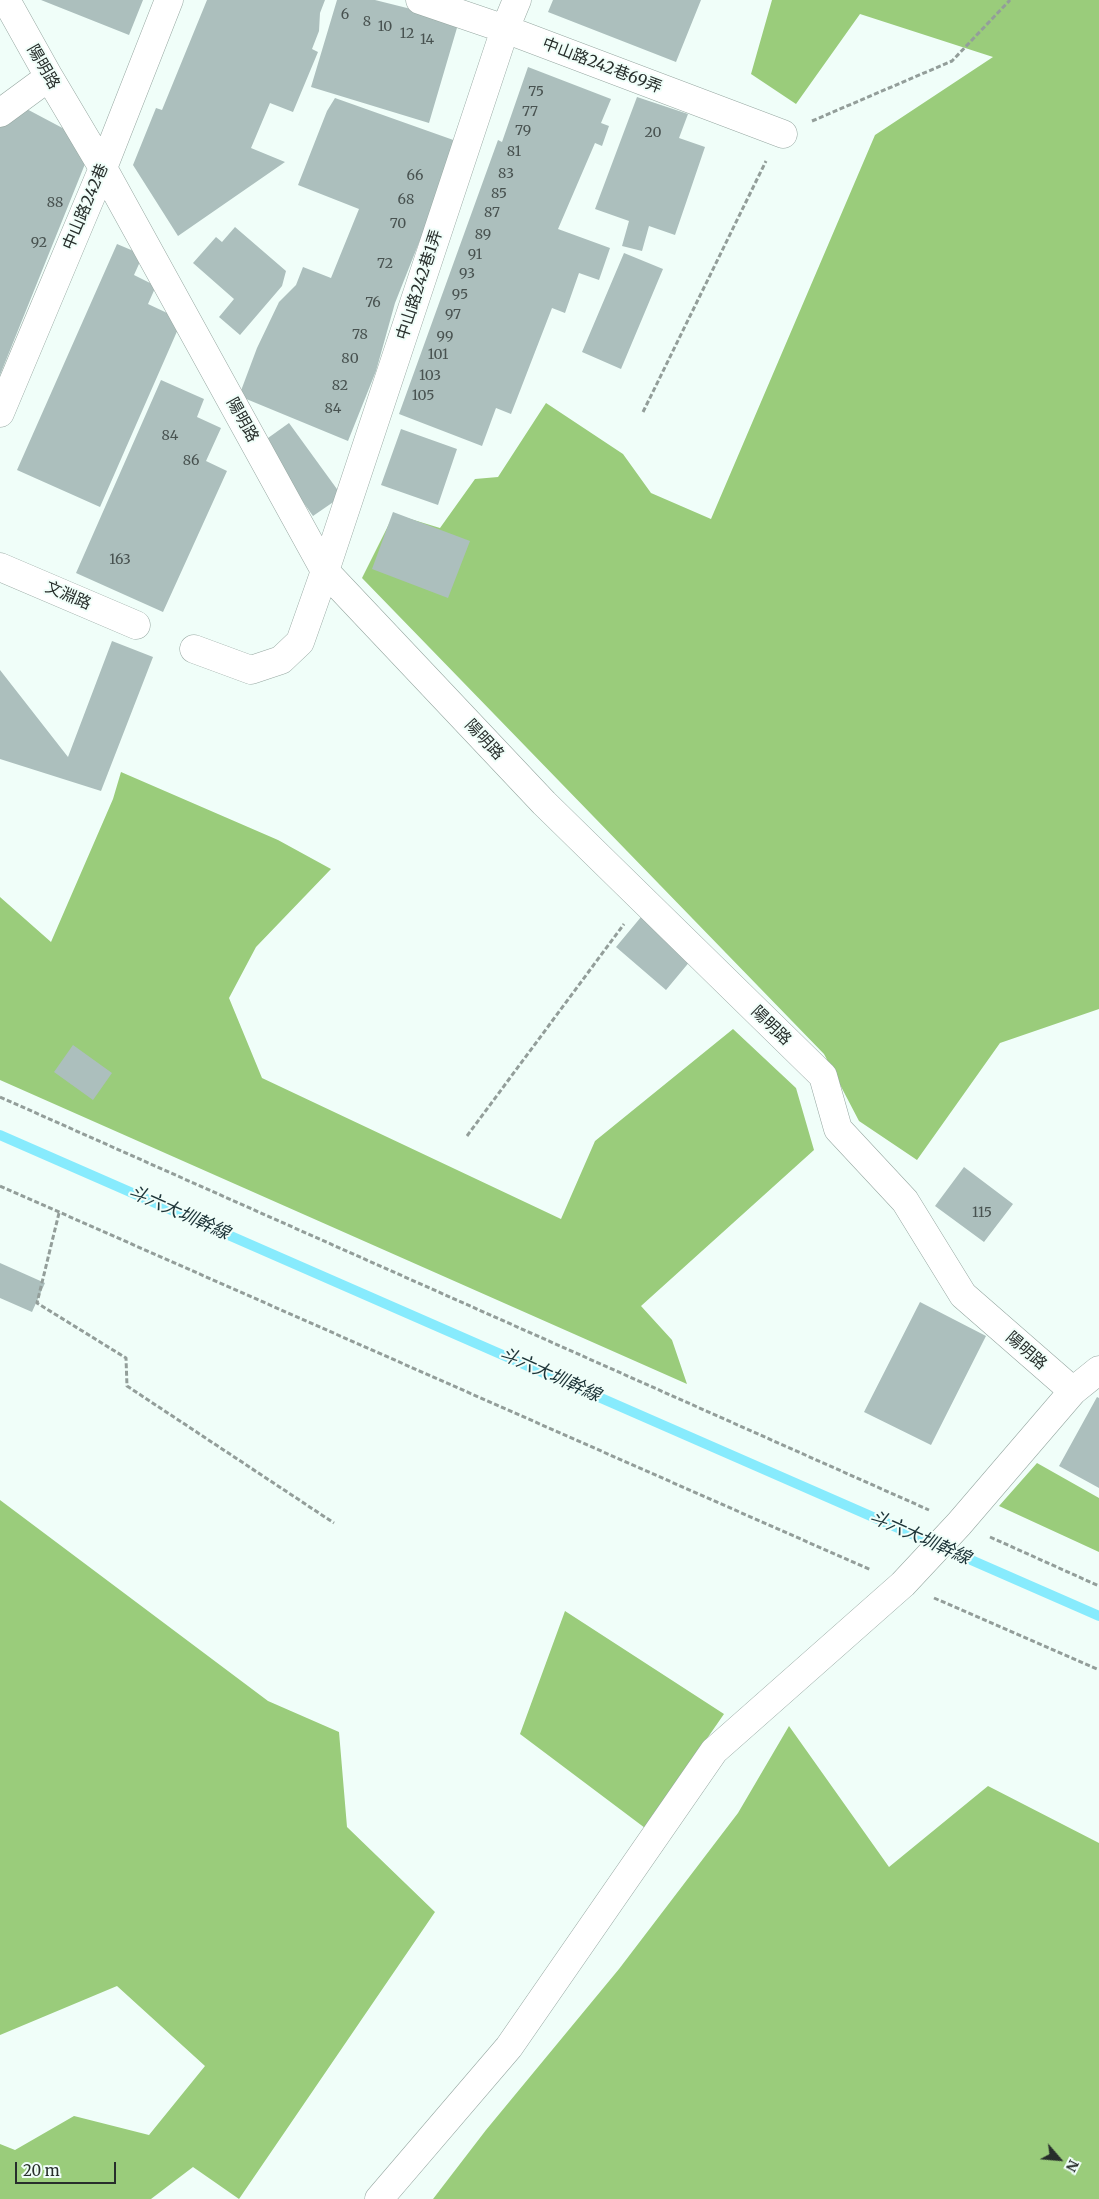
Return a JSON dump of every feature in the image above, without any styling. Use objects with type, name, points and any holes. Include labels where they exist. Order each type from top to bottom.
[{"type":"street","name":"陽明路","points":[[6,0],[103,168],[325,571],[544,803],[823,1076],[838,1129],[905,1201],[962,1295],[1073,1391]]},
{"type":"street","name":"中山路242巷","points":[[0,413],[103,168],[169,0]]},
{"type":"street","name":"中山路242巷69弄","points":[[420,0],[505,29],[782,134]]},
{"type":"street","name":"中山路242巷1弄","points":[[194,649],[251,670],[281,660],[300,642],[505,29],[517,0]]},
{"type":"street","points":[[0,113],[49,77]]},
{"type":"street","name":"文淵路","points":[[0,567],[136,625]]},
{"type":"street","points":[[379,2199],[509,2047],[714,1751],[903,1584],[959,1524],[1073,1391],[1099,1370]]},
{"type":"path","points":[[643,412],[760,171],[782,134],[952,61],[1010,0]]},
{"type":"path","points":[[467,1136],[642,899]]},
{"type":"path","points":[[0,1097],[1099,1586]]},
{"type":"path","points":[[0,1186],[1099,1670]]},
{"type":"path","points":[[59,1212],[37,1303],[126,1358],[127,1386],[334,1523]]},
{"type":"green space","points":[[772,0],[1099,0],[1099,1009],[1000,1043],[917,1160],[859,1121],[824,1054],[362,578],[394,514],[440,528],[475,479],[498,477],[546,403],[623,454],[651,493],[711,519],[875,135],[993,57],[860,14],[796,104],[751,74]]},
{"type":"green space","points":[[121,772],[278,840],[331,869],[256,947],[229,998],[262,1078],[561,1219],[595,1141],[733,1029],[796,1088],[814,1150],[641,1306],[672,1340],[687,1384],[0,1080],[0,897],[51,942],[113,799]]},
{"type":"green space","points":[[1037,1463],[1099,1498],[1099,1552],[999,1506]]},
{"type":"green space","points":[[0,1500],[268,1701],[339,1732],[347,1827],[435,1912],[239,2199],[193,2167],[151,2199],[0,2199],[0,2144],[15,2150],[74,2116],[149,2135],[205,2066],[117,1986],[0,2035]]},
{"type":"green space","points":[[565,1611],[724,1714],[645,1828],[520,1734]]},
{"type":"green space","points":[[789,1726],[889,1867],[988,1786],[1099,1843],[1099,2199],[433,2199],[486,2130],[619,1969],[738,1813]]},
{"type":"building","points":[[41,0],[143,0],[129,35]]},
{"type":"building","points":[[207,0],[325,0],[320,13],[319,31],[312,49],[318,52],[293,112],[270,103],[251,148],[285,162],[178,236],[133,165],[156,108],[162,110]]},
{"type":"building","points":[[337,0],[375,0],[459,21],[429,123],[311,87]]},
{"type":"building","points":[[553,0],[701,0],[676,62],[548,12]]},
{"type":"building","points":[[528,67],[611,99],[601,123],[609,126],[602,146],[595,143],[558,229],[610,248],[599,280],[579,273],[565,313],[552,308],[511,414],[496,408],[482,446],[399,414],[498,140],[502,142]]},
{"type":"building","points":[[637,97],[688,114],[679,138],[705,147],[675,235],[649,226],[642,251],[622,246],[629,221],[595,209]]},
{"type":"building","points":[[335,98],[459,142],[395,303],[376,371],[348,441],[239,396],[257,348],[279,302],[296,285],[303,267],[331,278],[359,209],[298,185],[327,111]]},
{"type":"building","points":[[21,106],[70,132],[85,164],[0,375],[0,119]]},
{"type":"building","points":[[235,227],[286,271],[282,286],[240,335],[219,317],[234,299],[193,263],[216,237],[222,242]]},
{"type":"building","points":[[117,244],[143,255],[134,275],[156,286],[148,304],[182,320],[100,507],[17,470]]},
{"type":"building","points":[[624,253],[663,269],[621,369],[582,352]]},
{"type":"building","points":[[161,380],[204,399],[197,417],[221,428],[206,461],[227,471],[163,612],[76,573]]},
{"type":"building","points":[[289,423],[342,496],[313,516],[261,443]]},
{"type":"building","points":[[401,429],[457,449],[438,505],[381,485]]},
{"type":"building","points":[[393,512],[470,541],[448,598],[372,569]]},
{"type":"building","points":[[112,641],[153,657],[101,791],[0,759],[0,670],[68,757]]},
{"type":"building","points":[[641,917],[691,960],[666,990],[616,947]]},
{"type":"building","points":[[73,1045],[112,1073],[93,1100],[54,1072]]},
{"type":"building","points":[[964,1167],[1013,1204],[984,1242],[935,1206]]},
{"type":"building","points":[[0,1263],[45,1283],[32,1312],[0,1298]]},
{"type":"building","points":[[920,1302],[986,1336],[931,1445],[864,1412]]},
{"type":"building","points":[[1097,1397],[1099,1398],[1099,1488],[1059,1466]]},
{"type":"waterway","name":"斗六大圳幹線","points":[[0,1135],[1099,1616]]}]
